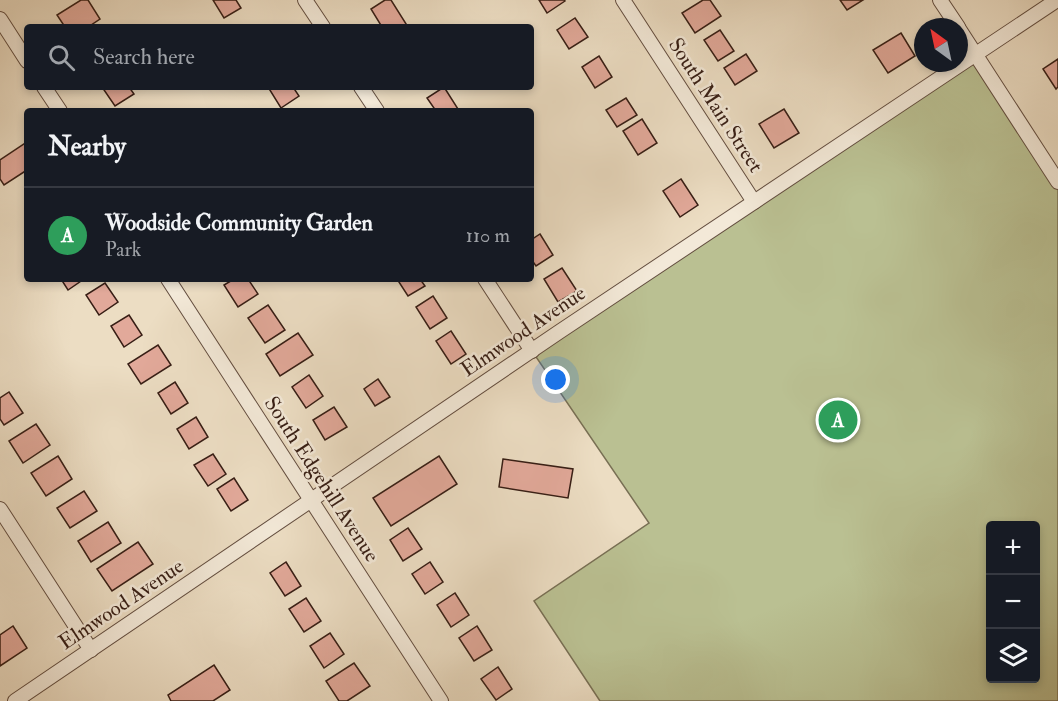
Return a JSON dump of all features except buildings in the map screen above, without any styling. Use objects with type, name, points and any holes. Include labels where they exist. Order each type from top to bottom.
[{"type":"street","points":[[305,0],[320,24]]},
{"type":"street","name":"South Main Street","points":[[623,0],[754,202]]},
{"type":"street","points":[[940,0],[952,18]]},
{"type":"street","name":"Elmwood Avenue","points":[[15,701],[532,351],[1057,0]]},
{"type":"street","points":[[0,19],[24,55]]},
{"type":"street","points":[[968,43],[1058,182]]},
{"type":"street","points":[[46,90],[58,108]]},
{"type":"street","points":[[363,90],[375,108]]},
{"type":"street","name":"South Edgehill Avenue","points":[[170,282],[441,701]]},
{"type":"street","points":[[487,282],[532,351]]},
{"type":"street","points":[[0,509],[91,650]]},
{"type":"green space","points":[[975,53],[1058,182],[1058,701],[600,701],[534,601],[649,523],[532,351],[947,72],[968,72],[968,58]]},
{"type":"place","name":"Woodside Community Garden","points":[[838,420]]}]
